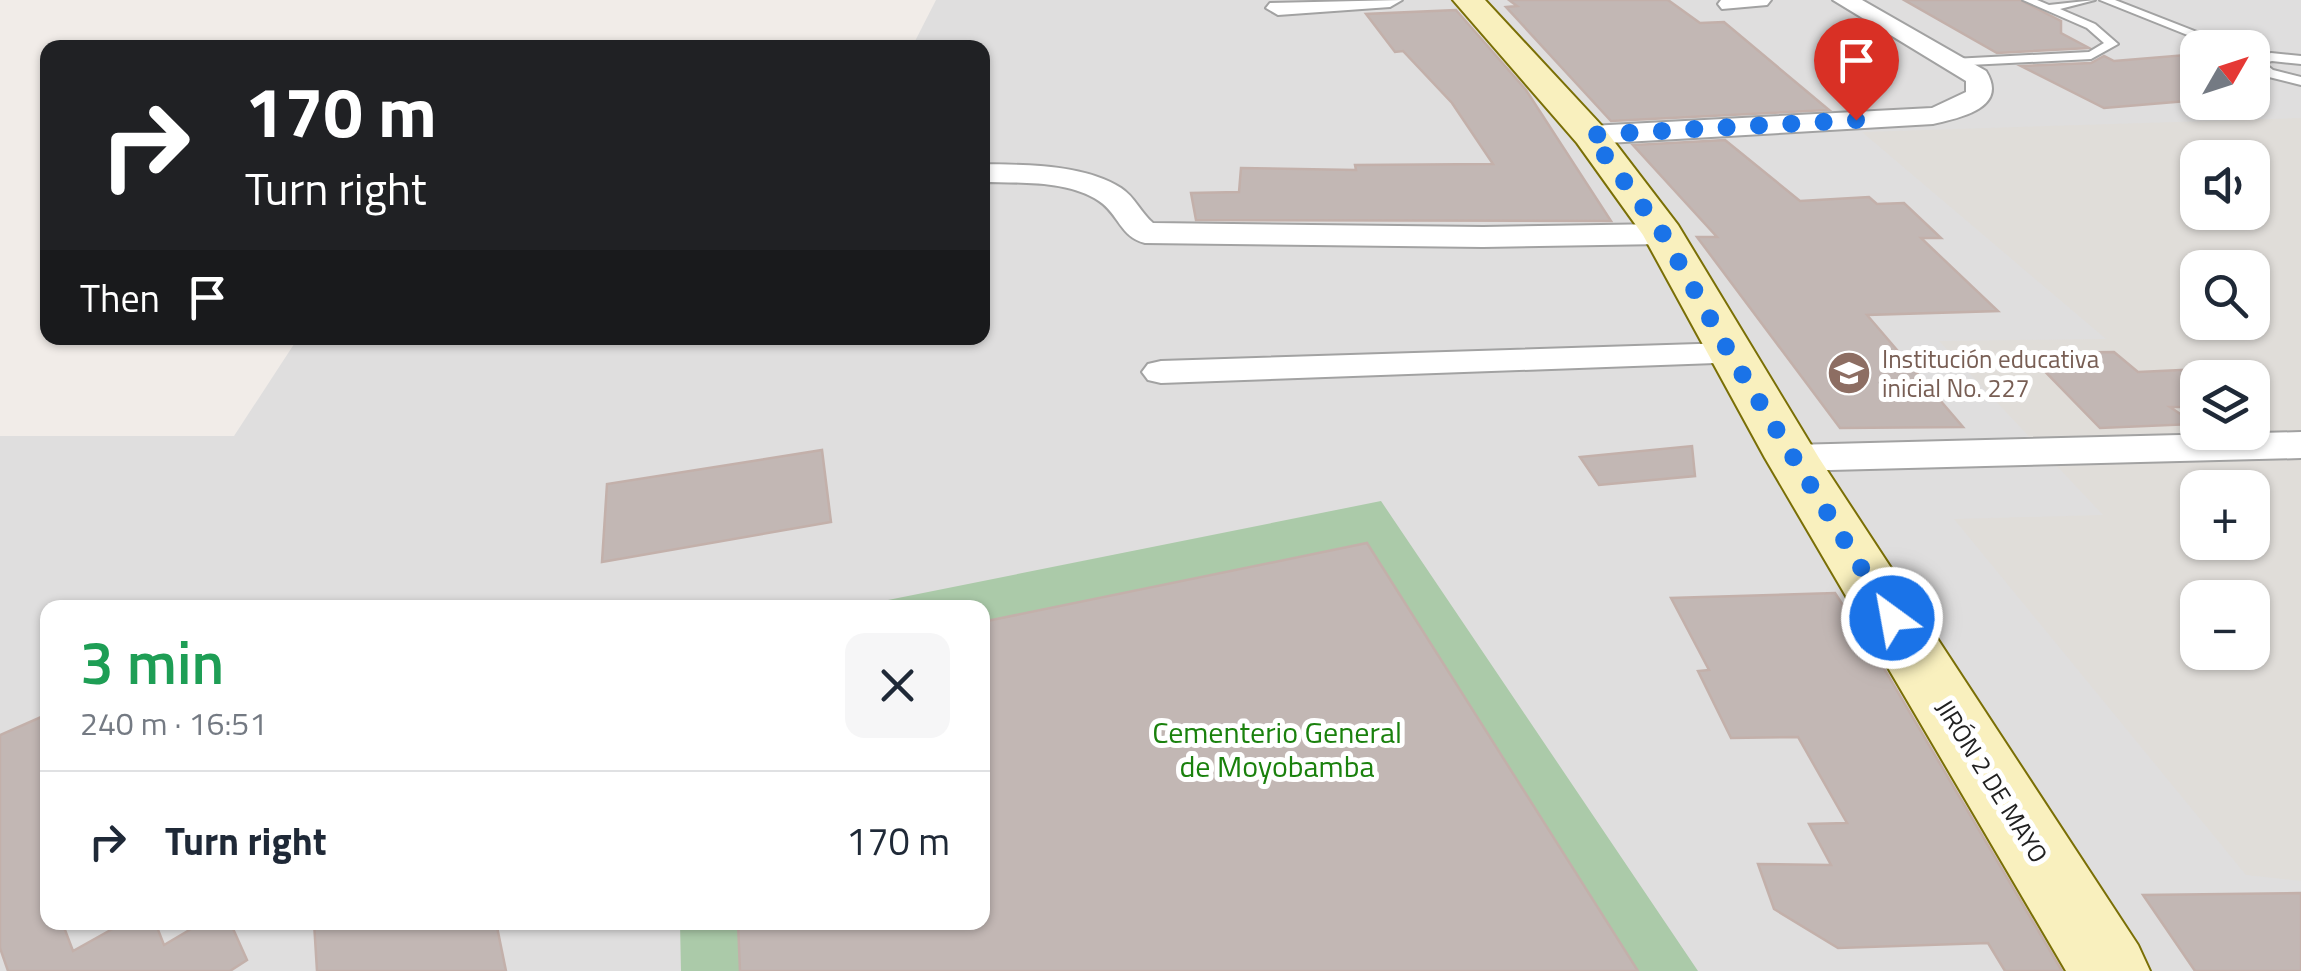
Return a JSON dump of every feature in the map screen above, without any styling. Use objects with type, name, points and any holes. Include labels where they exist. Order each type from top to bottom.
[{"type":"main road","name":"JIRÓN 2 DE MAYO","points":[[1468,0],[1590,135],[1663,234],[1792,458],[2110,971]]},
{"type":"street","points":[[1278,8],[1390,0]]},
{"type":"street","points":[[1730,4],[1759,0]]},
{"type":"street","points":[[1590,135],[1933,116],[1961,108],[1979,96],[1982,87],[1977,77],[1845,0]]},
{"type":"street","points":[[990,173],[1081,184],[1107,192],[1122,204],[1132,226],[1145,234],[1663,234]]},
{"type":"street","points":[[1161,372],[1730,354]]},
{"type":"street","points":[[1792,458],[2301,445]]},
{"type":"lane","points":[[1953,63],[2090,55],[2112,44],[2091,26],[2028,0]]},
{"type":"lane","points":[[2051,7],[2090,0]]},
{"type":"lane","points":[[2105,0],[2184,30]]},
{"type":"lane","points":[[2270,58],[2301,60]]},
{"type":"lane","points":[[2270,71],[2301,81]]},
{"type":"shaded area","points":[[936,0],[2301,0],[2301,971],[0,971],[0,436],[234,436],[293,345],[990,345],[990,40],[916,40]]},
{"type":"shaded area","points":[[2301,118],[2301,881],[2246,875],[1954,519],[2103,515],[1939,341],[2106,339],[1862,132]]},
{"type":"green space","name":"Cementerio General de Moyobamba","points":[[1381,501],[1698,971],[681,971],[680,930],[990,930],[990,600],[888,600]]},
{"type":"building","points":[[1509,0],[1668,0],[1700,23],[1724,22],[1829,110],[1611,121],[1506,7],[1517,6]]},
{"type":"building","points":[[1904,0],[2020,0],[2061,21],[2061,33],[2089,48],[1997,53]]},
{"type":"building","points":[[1456,10],[1526,90],[1611,221],[1196,220],[1191,193],[1239,192],[1241,168],[1356,170],[1355,165],[1493,164],[1452,103],[1403,51],[1395,52],[1366,14]]},
{"type":"building","points":[[2104,56],[2114,61],[2180,56],[2180,102],[2104,108],[2021,66],[2091,63]]},
{"type":"building","points":[[1725,140],[1800,201],[1869,197],[1877,204],[1904,203],[1941,238],[1921,238],[1998,311],[1867,315],[1963,427],[1840,428],[1697,237],[1717,237],[1633,145]]},
{"type":"building","points":[[2114,352],[2138,372],[2180,370],[2180,407],[2170,407],[2180,414],[2180,425],[2100,428],[2027,353]]},
{"type":"building","points":[[1692,446],[1695,476],[1599,485],[1580,457]]},
{"type":"building","points":[[822,450],[831,522],[602,562],[607,484]]},
{"type":"building","name":"Cementerio General de Moyobamba","points":[[1367,543],[1638,971],[740,971],[738,930],[990,930],[990,620]]},
{"type":"building","points":[[1835,593],[1879,660],[2062,971],[2005,971],[1988,943],[1838,948],[1774,909],[1758,864],[1831,865],[1809,824],[1847,823],[1798,737],[1731,738],[1698,671],[1709,670],[1671,598]]},
{"type":"building","points":[[40,718],[40,930],[65,930],[73,951],[111,930],[158,930],[164,945],[189,930],[234,930],[247,960],[230,971],[8,971],[0,948],[0,735]]},
{"type":"building","points":[[2301,893],[2301,971],[2195,971],[2143,895]]},
{"type":"building","points":[[314,930],[498,930],[506,971],[317,971]]},
{"type":"place","name":"Institución educativa inicial No. 227","points":[[1849,373]]},
{"type":"route","points":[[1856,120],[1590,135],[1663,234],[1792,458],[1892,618]]}]
